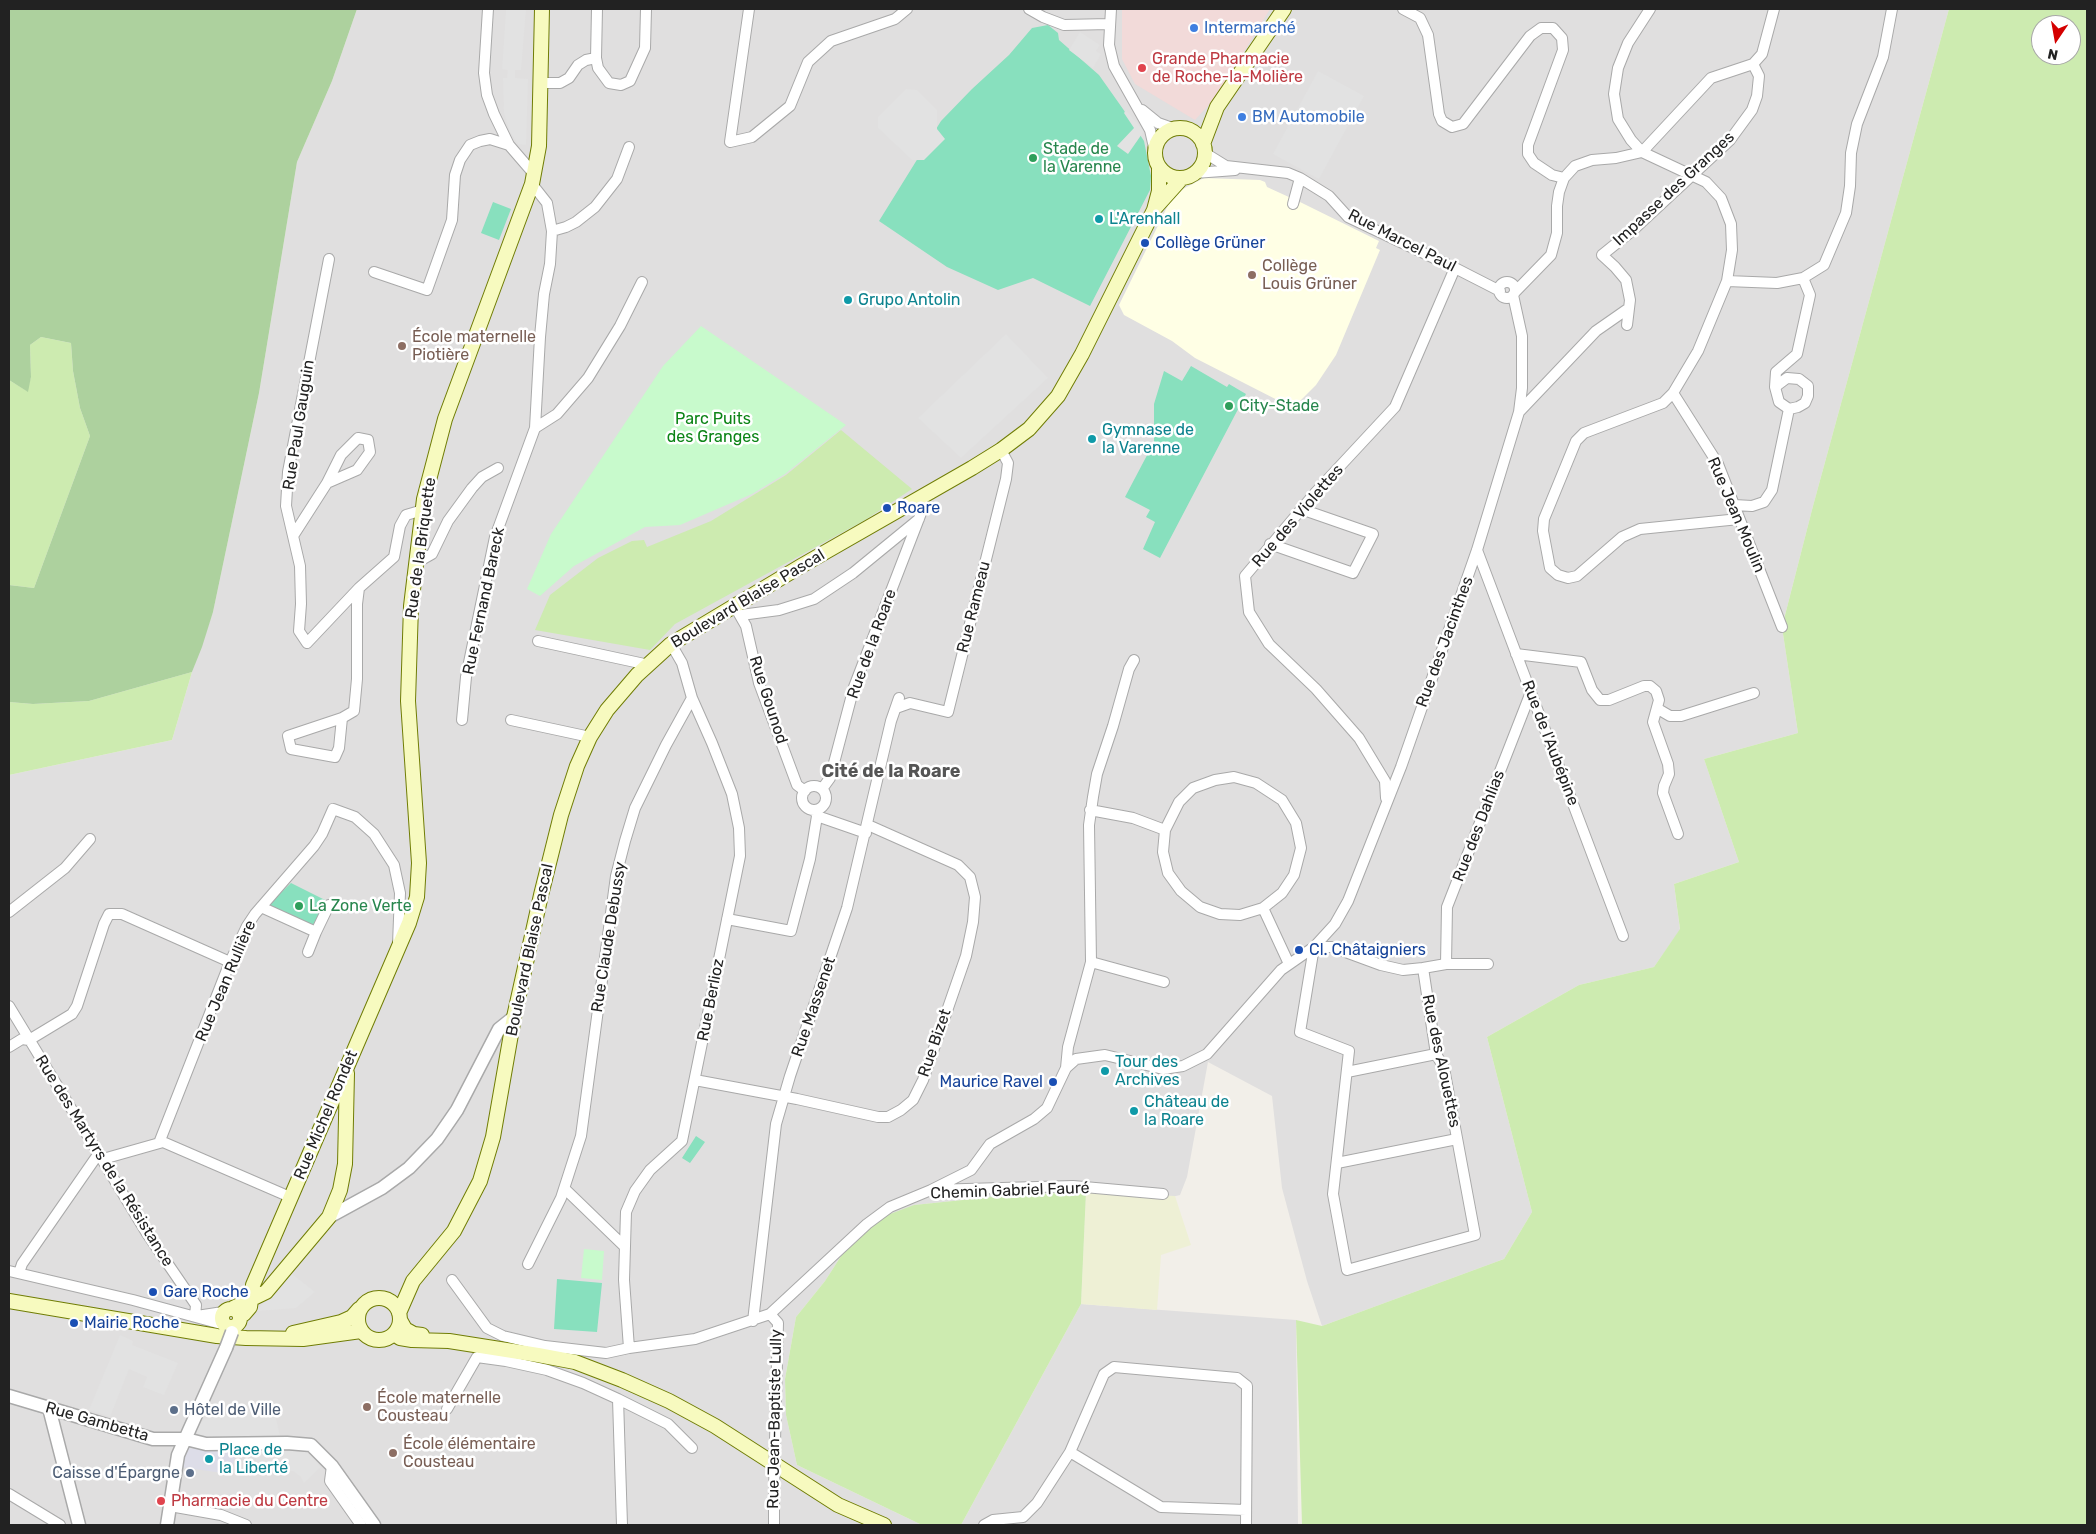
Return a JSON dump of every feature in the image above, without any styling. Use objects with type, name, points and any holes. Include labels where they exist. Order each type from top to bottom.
[{"type":"main road","name":"Rue de la Briquette","points":[[398,946],[409,923],[417,897],[419,863],[408,701],[411,606],[423,510],[445,419],[533,179],[539,146],[542,9]]},
{"type":"main road","points":[[1217,107],[1204,148],[1203,162],[1195,173],[1182,178],[1168,175],[1159,167],[1155,152],[1159,140],[1163,135],[1197,125],[1217,107],[1284,9]]},
{"type":"main road","points":[[1180,129],[1198,136],[1204,148]]},
{"type":"main road","name":"Boulevard Blaise Pascal","points":[[383,1298],[397,1293],[413,1281],[454,1231],[480,1181],[493,1137],[514,1017],[540,894],[561,815],[577,766],[590,737],[607,710],[637,675],[671,644],[738,611],[801,566],[1002,450],[1029,429],[1068,380],[1154,210],[1159,191],[1159,167]]},
{"type":"main road","name":"Boulevard Blaise Pascal","points":[[1154,210],[1182,178]]},
{"type":"main road","name":"Rue Michel Rondet","points":[[231,1318],[244,1314],[250,1307],[252,1292],[290,1197],[398,946]]},
{"type":"main road","points":[[252,1292],[266,1292],[329,1218],[340,1190],[345,1164],[348,1064]]},
{"type":"main road","name":"Boulevard Blaise Pascal","points":[[400,1316],[413,1281]]},
{"type":"main road","points":[[280,1337],[300,1330],[341,1322],[352,1317],[369,1300],[383,1298],[393,1303],[404,1329],[414,1334],[468,1338],[520,1347],[538,1355]]},
{"type":"main road","points":[[9,1301],[217,1336],[303,1338],[361,1331]]},
{"type":"main road","points":[[360,1309],[358,1320],[361,1331],[366,1336],[380,1340],[394,1334],[400,1316]]},
{"type":"main road","points":[[394,1334],[400,1338],[412,1340],[472,1344],[575,1362],[622,1380],[669,1401],[715,1426],[838,1506],[884,1525]]},
{"type":"street","name":"Rue Fernand Bareck","points":[[462,720],[466,677],[495,537],[535,426],[540,328],[550,264],[552,231],[547,203],[509,145],[487,95],[484,72],[488,9]]},
{"type":"street","points":[[597,9],[596,58],[598,68],[609,83],[621,85],[630,81],[645,48],[646,9]]},
{"type":"street","points":[[749,9],[730,142],[752,137],[790,106],[808,62],[831,41],[895,19],[907,9]]},
{"type":"street","points":[[1029,9],[1042,17],[1064,25],[1109,24]]},
{"type":"street","points":[[1111,9],[1109,45],[1114,66],[1150,130],[1155,152]]},
{"type":"street","points":[[1403,9],[1420,18],[1428,35],[1439,114],[1442,122],[1452,127],[1463,124],[1530,36],[1541,28],[1553,28],[1562,38],[1563,50],[1528,145],[1528,154],[1534,163],[1552,175],[1564,178],[1575,166],[1592,160],[1616,158],[1642,152],[1711,78],[1753,64],[1762,54],[1774,9]]},
{"type":"street","points":[[1650,9],[1628,43],[1618,68],[1614,94],[1618,119],[1631,140],[1642,152],[1706,182],[1721,198],[1731,224],[1732,250],[1727,281],[1702,343],[1673,393],[1663,404],[1584,433],[1576,441],[1544,519],[1543,531],[1550,568],[1558,575],[1568,578],[1577,576],[1622,537],[1640,529],[1739,519]]},
{"type":"street","points":[[1727,281],[1778,283],[1803,278],[1824,265],[1846,214],[1850,186],[1851,153],[1857,124],[1883,57],[1892,9]]},
{"type":"street","points":[[540,83],[560,82],[569,78],[578,66],[586,60],[596,58]]},
{"type":"street","name":"Impasse des Granges","points":[[1627,325],[1630,300],[1626,280],[1602,255],[1633,230],[1730,140],[1752,110],[1757,96],[1759,76],[1753,64]]},
{"type":"street","points":[[1138,107],[1158,123],[1180,129]]},
{"type":"street","points":[[374,272],[427,290],[452,220],[455,175],[460,160],[470,146],[480,141],[490,139],[509,145]]},
{"type":"street","points":[[552,231],[576,222],[595,207],[617,180],[629,147]]},
{"type":"street","name":"Rue Marcel Paul","points":[[1204,148],[1226,166],[1288,173],[1300,178],[1329,196],[1348,217],[1484,282],[1507,290],[1533,272],[1550,254],[1555,243],[1558,192],[1564,178]]},
{"type":"street","name":"Rue Marcel Paul","points":[[1195,173],[1230,172],[1240,169]]},
{"type":"street","points":[[1293,204],[1300,178]]},
{"type":"street","name":"Rue Paul Gauguin","points":[[329,259],[288,472],[286,506],[300,566],[300,631],[307,643],[359,588],[394,557],[400,526],[406,515],[423,510]]},
{"type":"street","name":"Rue des Violettes","points":[[1386,804],[1385,780],[1358,738],[1316,689],[1269,644],[1249,612],[1245,576],[1301,509],[1395,407],[1455,268]]},
{"type":"street","points":[[1774,387],[1788,378],[1800,379],[1808,386],[1808,396],[1805,403],[1789,409],[1779,402],[1774,387],[1776,372],[1797,354],[1810,295],[1803,278]]},
{"type":"street","points":[[535,426],[557,414],[588,378],[620,326],[642,282]]},
{"type":"street","name":"Rue des Jacinthes","points":[[1066,1068],[1076,1059],[1105,1055],[1163,1069],[1183,1066],[1207,1054],[1281,970],[1314,947],[1335,924],[1348,901],[1386,804],[1477,550],[1519,412],[1522,388],[1522,336],[1507,290]]},
{"type":"street","points":[[1519,412],[1596,331],[1629,308]]},
{"type":"street","name":"Rue Jean Moulin","points":[[1673,393],[1718,464],[1782,628]]},
{"type":"street","points":[[1734,505],[1752,506],[1764,502],[1772,490],[1789,409]]},
{"type":"street","points":[[293,536],[327,483],[341,455],[358,438],[368,440],[370,452],[357,470],[327,483]]},
{"type":"street","name":"Rue Rameau","points":[[898,703],[910,703],[948,712],[1006,479],[1008,463],[1002,450]]},
{"type":"street","points":[[416,563],[432,554],[448,521],[472,488],[482,477],[498,468]]},
{"type":"street","name":"Rue de la Roare","points":[[727,919],[791,931],[810,859],[816,813],[825,804],[826,798],[822,789],[830,778],[854,687],[923,508],[921,498]]},
{"type":"street","points":[[1270,544],[1353,573],[1373,534],[1301,509]]},
{"type":"street","name":"Boulevard Blaise Pascal","points":[[738,611],[780,610],[814,599],[853,573],[919,518]]},
{"type":"street","name":"Rue de l'Aubépine","points":[[1477,550],[1623,936]]},
{"type":"street","points":[[342,718],[340,748],[335,757],[291,749],[288,736],[342,718],[354,711],[357,679],[357,604],[359,588]]},
{"type":"street","name":"Rue Gounod","points":[[738,611],[746,626],[759,684],[798,785],[805,791]]},
{"type":"street","points":[[538,641],[649,665]]},
{"type":"street","name":"Rue Berlioz","points":[[629,1348],[624,1280],[626,1212],[635,1191],[650,1170],[682,1141],[740,856],[739,828],[732,794],[692,698],[682,662],[671,644]]},
{"type":"street","points":[[1516,654],[1581,662],[1592,690],[1600,700],[1609,700],[1644,686],[1650,686],[1656,691],[1660,700],[1653,722],[1668,764],[1669,774],[1663,793],[1678,834]]},
{"type":"street","points":[[931,1190],[970,1170],[990,1144],[1034,1119],[1046,1108],[1066,1068],[1068,1048],[1091,962],[1090,810],[1097,774],[1129,669],[1134,660]]},
{"type":"street","name":"Rue des Dahlias","points":[[1446,964],[1447,907],[1531,692]]},
{"type":"street","points":[[1658,708],[1670,716],[1681,716],[1754,693]]},
{"type":"street","name":"Rue Claude Debussy","points":[[528,1264],[565,1189],[581,1136],[616,876],[625,841],[635,808],[692,698]]},
{"type":"street","name":"Rue Massenet","points":[[753,1321],[776,1124],[847,908],[891,721],[898,703]]},
{"type":"street","points":[[511,720],[590,737]]},
{"type":"street","points":[[1234,777],[1256,783],[1282,800],[1296,822],[1301,848],[1294,874],[1282,893],[1263,908],[1240,915],[1220,914],[1200,907],[1181,891],[1168,873],[1163,852],[1166,830],[1179,802],[1193,788],[1215,780],[1234,777]]},
{"type":"street","points":[[816,813],[806,807],[803,801],[805,791],[813,786],[822,789]]},
{"type":"street","name":"Rue Jean Rullière","points":[[159,1143],[230,962],[247,926],[260,907],[314,846],[322,834],[333,808],[355,817],[374,834],[394,865],[400,893],[398,946]]},
{"type":"street","points":[[1090,810],[1133,818],[1166,830]]},
{"type":"street","name":"Rue Bizet","points":[[695,1080],[878,1117],[888,1117],[901,1110],[913,1100],[923,1080],[966,956],[973,922],[975,897],[970,877],[958,865],[867,829],[816,813]]},
{"type":"street","points":[[9,912],[65,868],[90,839]]},
{"type":"street","points":[[308,952],[329,905]]},
{"type":"street","points":[[260,907],[316,932]]},
{"type":"street","points":[[1263,908],[1289,964]]},
{"type":"street","points":[[9,1047],[22,1039],[29,1040],[72,1014],[77,1006],[108,914],[122,914],[230,962]]},
{"type":"street","points":[[1457,1139],[1337,1163],[1349,1051],[1300,1032],[1314,947],[1332,947],[1381,965],[1404,970],[1446,964],[1488,964]]},
{"type":"street","points":[[1091,962],[1164,982]]},
{"type":"street","name":"Rue des Alouettes","points":[[1337,1163],[1333,1194],[1347,1270],[1475,1235],[1444,1068],[1436,1054],[1423,968]]},
{"type":"street","name":"Rue des Martyrs de la Résistance","points":[[9,1006],[146,1232],[196,1304],[195,1316]]},
{"type":"street","points":[[329,1218],[382,1188],[409,1168],[436,1139],[457,1110],[499,1029],[514,1017]]},
{"type":"street","points":[[1347,1072],[1436,1054]]},
{"type":"street","points":[[16,1270],[101,1156],[163,1142],[290,1197]]},
{"type":"street","name":"Chemin Gabriel Fauré","points":[[452,1280],[487,1328],[503,1336],[545,1346],[606,1353],[696,1339],[770,1314],[867,1224],[890,1207],[931,1190],[1073,1186],[1163,1194]]},
{"type":"street","points":[[565,1189],[625,1247]]},
{"type":"street","points":[[9,1264],[16,1270],[133,1294],[149,1305],[195,1316],[231,1318],[226,1348],[178,1456],[168,1525]]},
{"type":"street","name":"Rue Jean-Baptiste Lully","points":[[770,1314],[778,1323],[774,1525]]},
{"type":"street","points":[[447,1409],[477,1357],[506,1361],[547,1370],[583,1383],[618,1399],[668,1424],[692,1448]]},
{"type":"street","points":[[984,1525],[993,1520],[1024,1521],[1052,1483],[1070,1452],[1104,1374],[1114,1367],[1237,1378],[1246,1386],[1246,1525]]},
{"type":"street","name":"Rue Gambetta","points":[[9,1396],[153,1439],[186,1439],[206,1444],[311,1444],[332,1466],[374,1525]]},
{"type":"street","points":[[618,1399],[622,1525]]},
{"type":"street","points":[[49,1408],[79,1525]]},
{"type":"street","points":[[1070,1452],[1161,1507],[1246,1510]]},
{"type":"street","points":[[332,1466],[330,1481],[361,1525]]},
{"type":"street","points":[[9,1494],[60,1525]]},
{"type":"street","points":[[170,1506],[221,1515],[246,1525]]},
{"type":"shaded area","points":[[357,9],[1949,9],[1813,506],[1782,627],[1798,733],[1704,759],[1739,862],[1674,884],[1680,930],[1654,967],[1579,985],[1487,1037],[1532,1212],[1504,1259],[1322,1326],[1307,1281],[1282,1188],[1272,1096],[1208,1062],[1187,1177],[1180,1195],[1172,1197],[1086,1192],[1082,1184],[1059,1193],[992,1197],[914,1205],[845,1250],[825,1281],[796,1317],[785,1379],[786,1415],[797,1465],[922,1525],[9,1525],[9,775],[172,740],[192,672],[213,612],[259,393],[297,162],[332,81]]},
{"type":"shaded area","points":[[506,9],[526,9],[521,70],[515,70],[515,78],[528,79],[526,145],[518,144],[510,132],[504,113],[503,78],[507,78],[508,70],[502,69]]},
{"type":"shaded area","points":[[1122,9],[1270,9],[1217,96],[1195,120],[1135,84],[1122,59]]},
{"type":"shaded area","points":[[1080,32],[1100,45],[1096,51],[1101,54],[1093,68],[1069,50]]},
{"type":"shaded area","points":[[1318,71],[1364,96],[1319,179],[1273,154]]},
{"type":"shaded area","points":[[906,89],[917,90],[937,110],[937,129],[945,139],[924,160],[912,160],[878,128],[878,117]]},
{"type":"shaded area","points":[[1126,110],[1144,131],[1128,154],[1117,146],[1134,128],[1124,113]]},
{"type":"shaded area","name":"Collège Louis Grüner","points":[[1204,178],[1260,180],[1265,182],[1267,187],[1291,198],[1290,202],[1298,206],[1300,202],[1379,241],[1376,248],[1380,250],[1336,355],[1316,385],[1293,408],[1195,358],[1172,341],[1124,315],[1119,305],[1172,197],[1179,191]]},
{"type":"shaded area","points":[[1006,334],[1048,378],[961,458],[918,418]]},
{"type":"shaded area","points":[[1086,1192],[1175,1196],[1191,1245],[1161,1255],[1157,1310],[1081,1304]]},
{"type":"shaded area","points":[[291,1273],[315,1292],[296,1308],[256,1311]]},
{"type":"shaded area","points":[[1081,1304],[1296,1320],[1298,1525],[961,1525]]},
{"type":"shaded area","points":[[120,1335],[133,1341],[132,1345],[178,1363],[164,1395],[143,1387],[147,1377],[129,1369],[110,1417],[89,1410]]},
{"type":"shaded area","points":[[273,1406],[280,1436],[199,1439],[196,1430],[204,1419]]},
{"type":"shaded area","name":"Place de la Liberté","points":[[185,1448],[237,1451],[230,1474],[180,1467]]},
{"type":"shaded area","points":[[303,1449],[313,1456],[321,1467],[304,1483],[301,1477],[293,1471],[256,1472],[256,1450]]},
{"type":"green space","points":[[9,9],[357,9],[332,81],[297,162],[259,393],[213,612],[202,647],[192,672],[89,701],[33,704],[9,702],[9,585],[34,588],[90,436],[80,408],[73,371],[71,343],[41,337],[30,345],[31,377],[28,392],[9,380]]},
{"type":"green space","points":[[1949,9],[2087,9],[2087,1525],[1302,1525],[1296,1320],[1322,1326],[1504,1259],[1532,1212],[1487,1037],[1579,985],[1654,967],[1680,929],[1674,884],[1739,862],[1704,759],[1798,733],[1782,627],[1813,506]]},
{"type":"green space","name":"Stade de la Varenne","points":[[1048,25],[1058,33],[1059,40],[1099,75],[1123,109],[1144,141],[1151,176],[1150,190],[1090,306],[1033,278],[998,290],[947,267],[879,221],[941,121],[1009,55],[1032,28]]},
{"type":"green space","points":[[493,202],[511,209],[499,240],[481,233]]},
{"type":"green space","name":"Parc Puits des Granges","points":[[701,326],[846,425],[785,474],[752,494],[680,525],[645,527],[574,566],[540,596],[527,589],[551,534],[663,366]]},
{"type":"green space","points":[[41,337],[71,343],[73,371],[80,408],[90,436],[34,588],[9,585],[9,380],[27,391],[31,377],[30,345]]},
{"type":"green space","points":[[1191,366],[1227,387],[1229,384],[1246,394],[1160,558],[1143,549],[1155,522],[1146,517],[1150,510],[1125,497],[1154,442],[1154,404],[1164,371],[1182,381]]},
{"type":"green space","points":[[841,430],[912,489],[865,520],[675,624],[650,650],[535,630],[550,595],[598,558],[632,541],[644,540],[647,547],[711,521],[786,475]]},
{"type":"green space","points":[[192,672],[172,740],[9,775],[9,702],[33,704],[89,701]]},
{"type":"green space","name":"La Zone Verte","points":[[291,883],[327,901],[314,928],[270,907],[270,903]]},
{"type":"green space","points":[[696,1136],[705,1142],[690,1163],[682,1158]]},
{"type":"green space","points":[[1082,1184],[1086,1192],[1081,1304],[961,1525],[922,1525],[797,1465],[786,1415],[785,1379],[796,1317],[825,1281],[861,1225],[914,1205],[992,1197],[1059,1193]]},
{"type":"green space","points":[[584,1249],[604,1251],[602,1280],[581,1278]]},
{"type":"green space","points":[[557,1279],[602,1283],[597,1332],[554,1329]]},
{"type":"place","name":"Intermarché","points":[[1194,28]]},
{"type":"place","name":"Grande Pharmacie de Roche-la-Molière","points":[[1142,68]]},
{"type":"place","name":"BM Automobile","points":[[1242,117]]},
{"type":"place","name":"Stade de la Varenne","points":[[1033,158]]},
{"type":"place","name":"L'Arenhall","points":[[1099,219]]},
{"type":"place","name":"Collège Grüner","points":[[1145,243]]},
{"type":"place","name":"Collège Louis Grüner","points":[[1252,275]]},
{"type":"place","name":"Grupo Antolin","points":[[848,300]]},
{"type":"place","name":"École maternelle Piotière","points":[[402,346]]},
{"type":"place","name":"City-Stade","points":[[1229,406]]},
{"type":"place","name":"Gymnase de la Varenne","points":[[1092,439]]},
{"type":"place","name":"Roare","points":[[887,508]]},
{"type":"place","name":"La Zone Verte","points":[[299,906]]},
{"type":"place","name":"Cl. Châtaigniers","points":[[1299,950]]},
{"type":"place","name":"Tour des Archives","points":[[1105,1071]]},
{"type":"place","name":"Maurice Ravel","points":[[1053,1082]]},
{"type":"place","name":"Château de la Roare","points":[[1134,1111]]},
{"type":"place","name":"Gare Roche","points":[[153,1292]]},
{"type":"place","name":"Mairie Roche","points":[[74,1323]]},
{"type":"place","name":"École maternelle Cousteau","points":[[367,1407]]},
{"type":"place","name":"Hôtel de Ville","points":[[174,1410]]},
{"type":"place","name":"École élémentaire Cousteau","points":[[393,1453]]},
{"type":"place","name":"Place de la Liberté","points":[[209,1459]]},
{"type":"place","name":"Caisse d'Épargne","points":[[190,1473]]},
{"type":"place","name":"Pharmacie du Centre","points":[[161,1501]]},
{"type":"district","name":"Cité de la Roare","points":[[891,772]]}]
